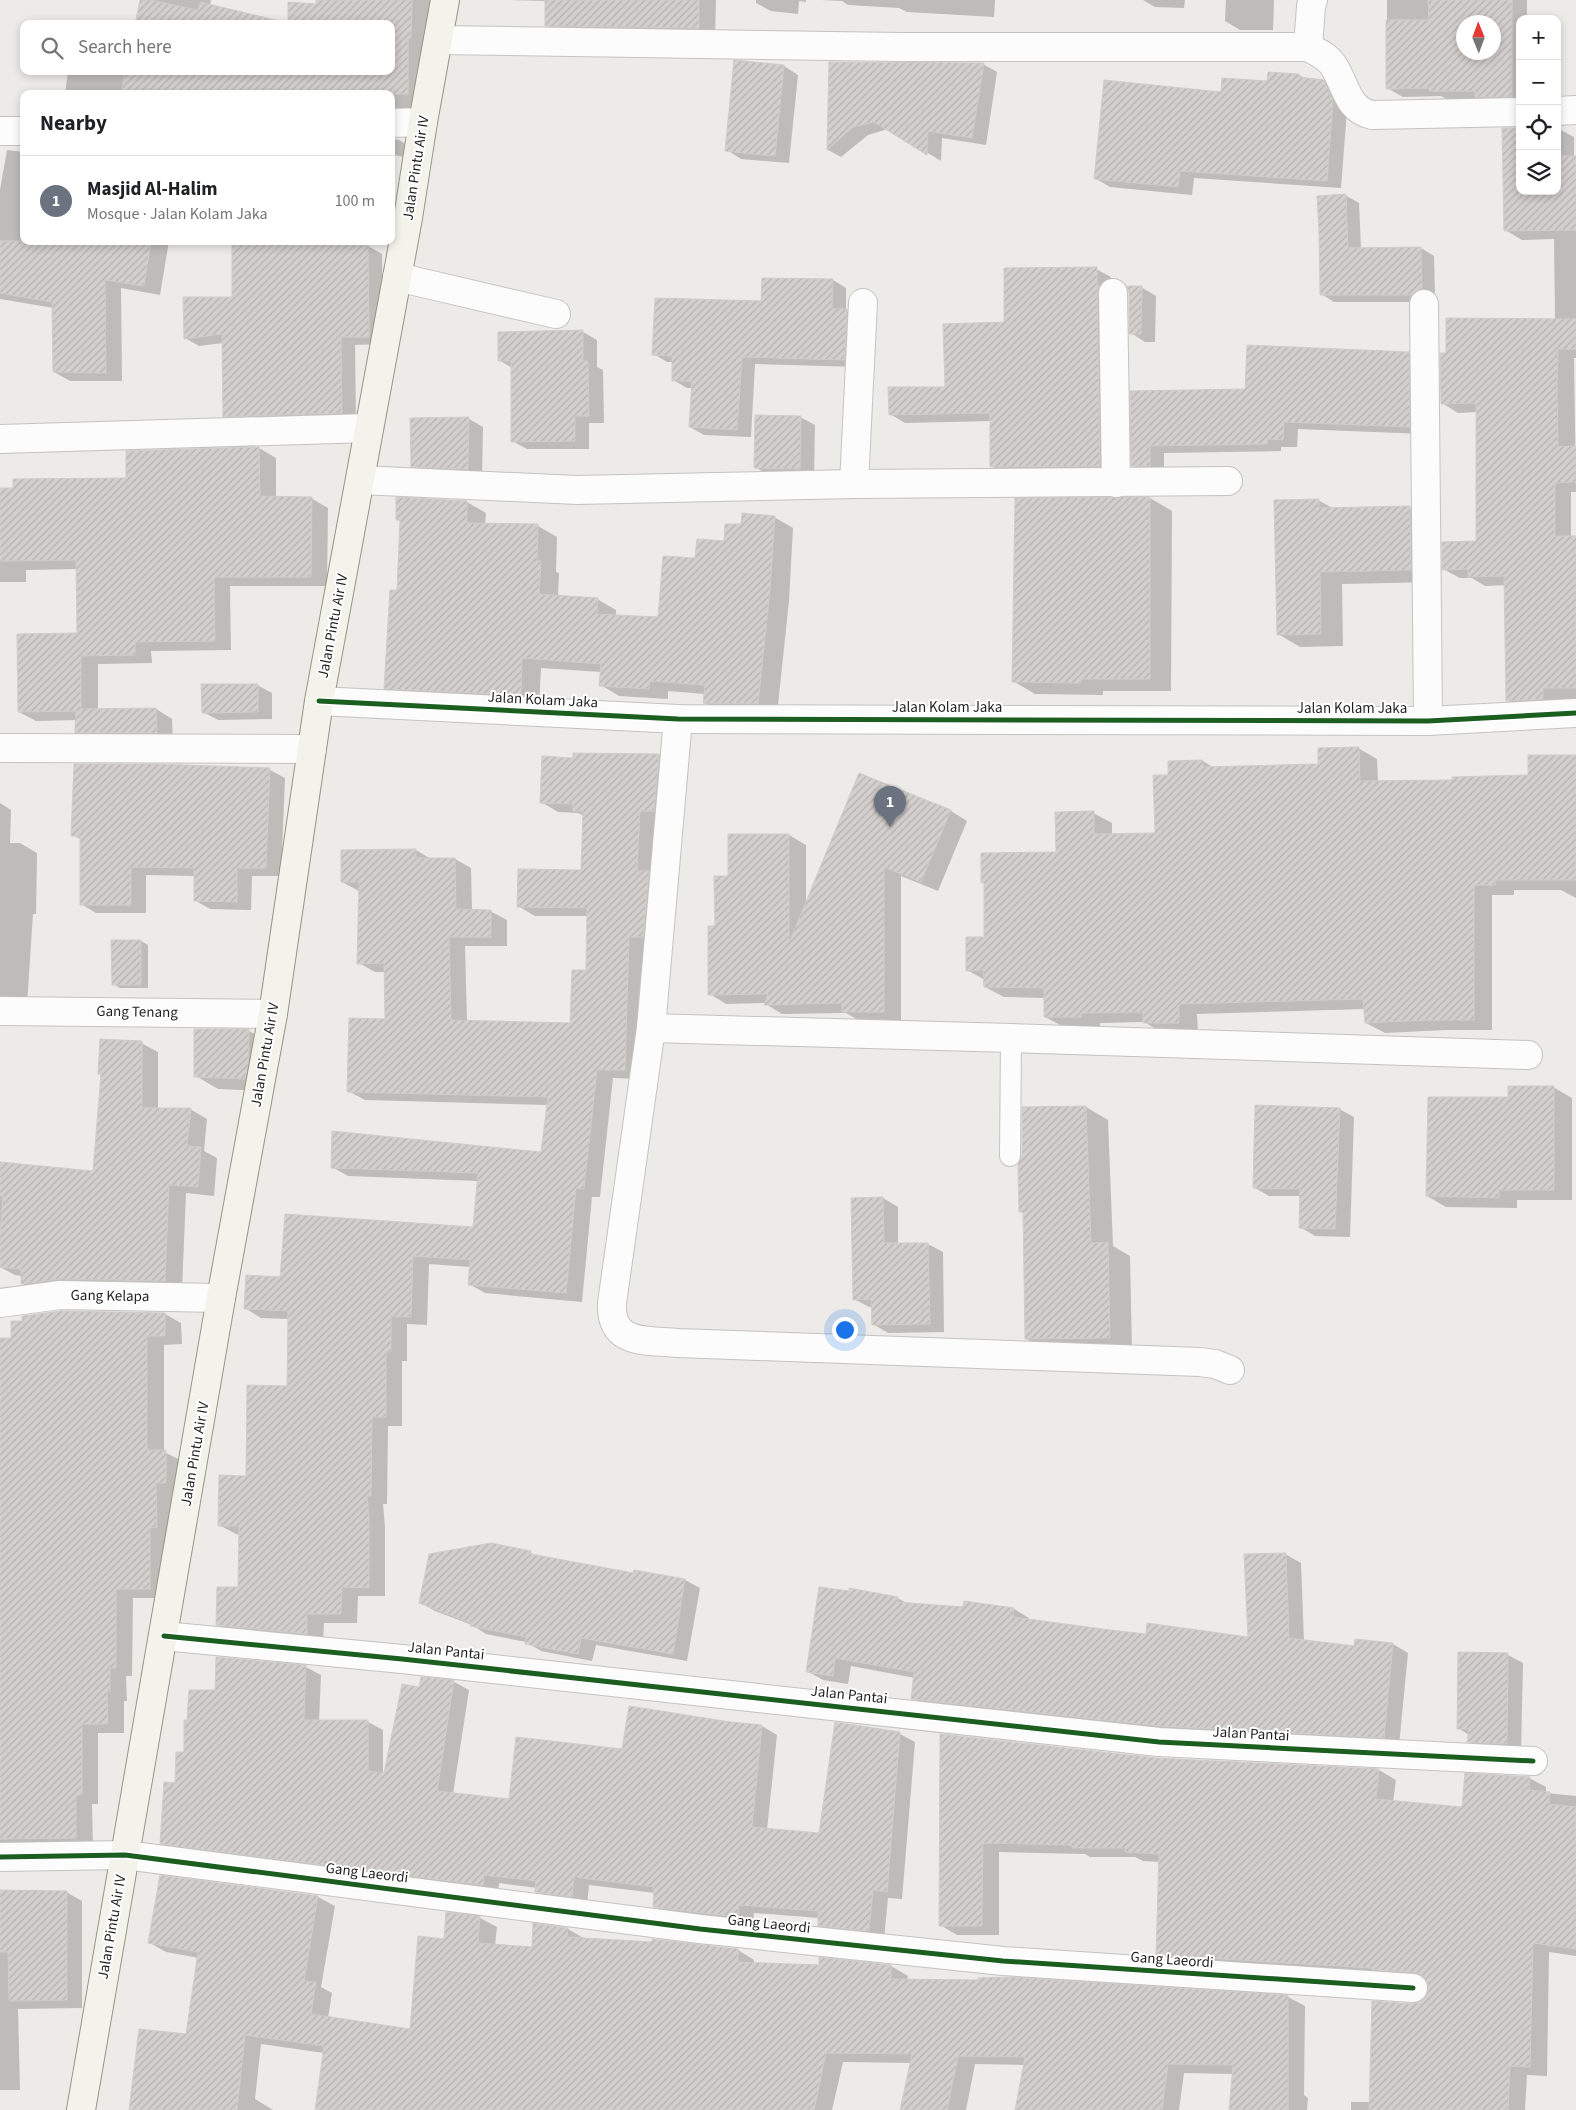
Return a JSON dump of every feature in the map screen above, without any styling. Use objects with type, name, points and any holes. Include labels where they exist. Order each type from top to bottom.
[{"type":"main road","name":"Jalan Pintu Air IV","points":[[81,2110],[221,1298],[273,1014],[319,701],[361,480],[445,0]]},
{"type":"street","points":[[1308,48],[1313,0]]},
{"type":"street","points":[[438,40],[901,47],[1308,48],[1325,56],[1333,64],[1347,95],[1355,108],[1363,113],[1372,115],[1516,112]]},
{"type":"street","points":[[1561,111],[1576,110]]},
{"type":"street","points":[[395,123],[423,122]]},
{"type":"street","points":[[0,131],[20,131]]},
{"type":"street","points":[[397,277],[556,314]]},
{"type":"street","points":[[1113,294],[1116,483]]},
{"type":"street","points":[[854,484],[863,303]]},
{"type":"street","points":[[1424,304],[1428,720]]},
{"type":"street","points":[[0,439],[369,428]]},
{"type":"street","points":[[361,480],[577,490],[854,484],[1228,481]]},
{"type":"street","name":"Jalan Kolam Jaka","points":[[319,701],[678,719],[1428,720],[1576,713]]},
{"type":"street","points":[[678,719],[651,1028],[612,1303],[611,1315],[618,1330],[640,1340],[1200,1362],[1215,1364],[1230,1370]]},
{"type":"street","points":[[0,748],[312,749]]},
{"type":"street","name":"Gang Tenang","points":[[0,1011],[273,1014]]},
{"type":"street","points":[[651,1028],[1528,1055]]},
{"type":"street","name":"Gang Kelapa","points":[[0,1303],[60,1295],[221,1298]]},
{"type":"street","name":"Jalan Pantai","points":[[164,1636],[412,1660],[1159,1742],[1532,1761]]},
{"type":"street","name":"Gang Laeordi","points":[[0,1857],[125,1855],[700,1929],[993,1960],[1413,1988]]},
{"type":"lane","points":[[1010,1156],[1011,1038]]},
{"type":"building","points":[[140,0],[150,0],[198,10],[200,2],[275,20],[136,20]]},
{"type":"building","points":[[316,0],[412,0],[411,38],[408,39],[408,94],[395,94],[395,90],[122,90],[124,75],[395,75],[395,20],[288,20],[288,2],[316,4]]},
{"type":"building","points":[[545,0],[699,0],[699,28],[545,26]]},
{"type":"building","points":[[1428,0],[1512,0],[1512,97],[1475,97],[1475,91],[1429,91],[1429,88],[1386,89],[1386,20],[1429,20]]},
{"type":"building","points":[[734,60],[784,65],[775,156],[725,151]]},
{"type":"building","points":[[829,62],[984,63],[972,138],[928,131],[927,155],[874,122],[853,127],[827,150]]},
{"type":"building","points":[[1268,72],[1299,74],[1299,77],[1324,80],[1333,101],[1327,181],[1180,171],[1178,187],[1094,179],[1104,80],[1221,92],[1222,78],[1267,81]]},
{"type":"building","points":[[1502,128],[1516,128],[1516,195],[1561,195],[1561,156],[1576,156],[1576,230],[1504,231]]},
{"type":"building","points":[[1346,194],[1348,248],[1421,247],[1422,289],[1412,295],[1320,295],[1317,196]]},
{"type":"building","points":[[0,241],[20,241],[20,245],[150,245],[144,286],[105,280],[106,373],[53,372],[52,302],[0,293]]},
{"type":"building","points":[[232,245],[368,245],[369,337],[341,337],[342,413],[223,417],[222,334],[184,339],[183,297],[232,297]]},
{"type":"building","points":[[1097,267],[1097,286],[1099,286],[1097,293],[1100,466],[990,467],[990,413],[889,415],[888,387],[945,387],[943,324],[1004,322],[1004,268]]},
{"type":"building","points":[[762,278],[833,279],[832,309],[847,309],[845,360],[742,357],[737,430],[689,427],[692,381],[672,381],[672,356],[652,355],[655,298],[761,301]]},
{"type":"building","points":[[1127,286],[1142,286],[1141,334],[1129,334],[1129,293]]},
{"type":"building","points":[[1446,318],[1576,319],[1576,349],[1558,349],[1557,384],[1558,447],[1576,446],[1576,482],[1555,483],[1555,536],[1576,536],[1576,688],[1543,688],[1543,699],[1506,701],[1504,576],[1468,577],[1468,569],[1442,570],[1442,542],[1476,541],[1476,403],[1441,404],[1440,353],[1446,353]]},
{"type":"building","points":[[583,330],[583,361],[588,361],[589,416],[575,416],[575,441],[511,442],[511,361],[498,361],[498,332]]},
{"type":"building","points":[[1247,345],[1409,352],[1410,427],[1284,422],[1283,440],[1267,439],[1267,444],[1150,446],[1150,466],[1131,466],[1130,391],[1245,389]]},
{"type":"building","points":[[755,415],[801,416],[800,469],[754,468]]},
{"type":"building","points":[[469,417],[468,469],[411,467],[410,418]]},
{"type":"building","points":[[259,447],[260,496],[312,497],[311,577],[214,577],[215,641],[135,642],[135,655],[81,656],[81,709],[156,708],[157,733],[75,733],[76,711],[18,712],[17,634],[77,633],[76,560],[0,561],[0,488],[13,488],[13,479],[126,478],[126,451]]},
{"type":"building","points":[[396,497],[467,501],[467,523],[538,524],[537,561],[541,561],[539,594],[598,598],[597,614],[658,617],[663,556],[695,558],[697,539],[724,541],[725,524],[741,524],[742,513],[775,516],[770,590],[758,704],[703,703],[705,685],[650,681],[649,689],[599,686],[601,664],[522,658],[521,695],[384,689],[390,590],[397,590],[400,520],[396,520]]},
{"type":"building","points":[[1150,497],[1150,679],[1081,679],[1081,683],[1012,682],[1015,498]]},
{"type":"building","points":[[1319,499],[1319,508],[1410,506],[1411,570],[1320,572],[1321,634],[1277,635],[1274,500]]},
{"type":"building","points":[[201,684],[258,684],[258,712],[202,713]]},
{"type":"building","points":[[1359,747],[1360,781],[1452,780],[1452,777],[1528,775],[1528,755],[1576,755],[1576,880],[1495,880],[1495,885],[1474,885],[1474,1020],[1365,1023],[1363,999],[1179,1004],[1179,1023],[1143,1023],[1143,1012],[1081,1013],[1081,1017],[1044,1017],[1044,988],[984,987],[983,970],[966,971],[966,937],[984,937],[984,883],[981,883],[981,853],[1056,852],[1055,812],[1094,811],[1094,834],[1155,833],[1153,775],[1168,775],[1168,761],[1203,760],[1203,767],[1318,764],[1318,748]]},
{"type":"building","points":[[573,753],[659,754],[654,811],[640,811],[637,871],[649,871],[643,937],[629,937],[625,1070],[597,1070],[584,1189],[576,1188],[566,1293],[468,1285],[470,1260],[413,1256],[411,1317],[391,1316],[391,1352],[386,1352],[386,1417],[372,1417],[371,1496],[367,1496],[369,1516],[369,1588],[342,1587],[341,1614],[307,1614],[307,1634],[216,1625],[217,1587],[238,1587],[239,1526],[218,1526],[219,1475],[246,1476],[247,1385],[287,1386],[288,1311],[244,1309],[246,1275],[280,1277],[285,1214],[473,1227],[478,1173],[331,1168],[332,1131],[541,1152],[548,1097],[347,1092],[349,1018],[385,1019],[384,963],[357,964],[359,882],[341,882],[341,850],[416,849],[416,858],[455,858],[456,909],[491,910],[491,937],[449,937],[451,1020],[570,1023],[572,970],[586,970],[587,908],[517,907],[518,869],[581,870],[583,811],[573,811],[573,804],[540,803],[542,756],[573,758]]},
{"type":"building","points":[[74,764],[157,764],[270,768],[266,868],[237,868],[237,902],[194,901],[194,868],[131,867],[131,905],[80,905],[80,836],[71,836]]},
{"type":"building","points":[[859,773],[951,810],[921,882],[884,867],[884,1012],[842,1012],[842,1003],[764,1005],[768,994],[708,995],[708,926],[715,926],[714,876],[728,876],[728,834],[789,834],[789,943]]},
{"type":"building","points":[[111,940],[141,940],[141,985],[112,985]]},
{"type":"building","points":[[194,1029],[249,1029],[248,1064],[245,1079],[194,1077]]},
{"type":"building","points":[[100,1039],[142,1041],[142,1108],[191,1108],[187,1146],[201,1147],[198,1187],[169,1185],[165,1281],[60,1279],[21,1284],[21,1269],[0,1267],[3,1196],[0,1196],[0,1162],[93,1171],[101,1074],[98,1074]]},
{"type":"building","points":[[1508,1086],[1554,1086],[1554,1190],[1499,1190],[1499,1198],[1426,1196],[1428,1097],[1508,1097]]},
{"type":"building","points":[[1255,1105],[1340,1108],[1335,1229],[1299,1228],[1300,1189],[1253,1188]]},
{"type":"building","points":[[1086,1106],[1091,1243],[1108,1242],[1110,1338],[1025,1339],[1023,1212],[1019,1212],[1018,1164],[1022,1156],[1022,1107]]},
{"type":"building","points":[[883,1197],[884,1243],[928,1243],[930,1324],[872,1325],[871,1299],[853,1300],[851,1198]]},
{"type":"building","points":[[61,1311],[165,1313],[165,1336],[147,1336],[147,1450],[166,1450],[166,1483],[156,1483],[157,1527],[150,1528],[150,1589],[116,1589],[116,1668],[110,1668],[110,1692],[107,1692],[108,1724],[82,1724],[82,1795],[76,1795],[76,1838],[0,1839],[0,1338],[11,1338],[11,1321],[22,1321],[22,1316]]},
{"type":"building","points":[[491,1543],[531,1551],[531,1554],[633,1573],[634,1570],[685,1579],[673,1654],[581,1638],[578,1654],[525,1644],[526,1637],[470,1626],[471,1623],[419,1603],[429,1554]]},
{"type":"building","points":[[1286,1553],[1289,1638],[1354,1646],[1355,1639],[1393,1643],[1384,1738],[1160,1726],[911,1699],[914,1672],[835,1658],[833,1676],[806,1672],[819,1587],[849,1591],[849,1588],[898,1597],[897,1602],[963,1607],[964,1601],[1014,1608],[1013,1617],[1110,1630],[1146,1634],[1147,1623],[1248,1637],[1244,1554]]},
{"type":"building","points":[[1458,1652],[1508,1653],[1507,1744],[1467,1742],[1469,1729],[1457,1729]]},
{"type":"building","points":[[216,1657],[306,1665],[304,1720],[368,1720],[368,1771],[384,1773],[402,1684],[419,1687],[421,1677],[454,1680],[437,1791],[509,1799],[516,1737],[622,1749],[629,1706],[730,1722],[762,1725],[752,1827],[819,1833],[835,1722],[900,1732],[887,1892],[873,1890],[869,1931],[818,1926],[818,1911],[739,1905],[738,1917],[653,1907],[654,1887],[574,1877],[572,1897],[535,1892],[536,1881],[484,1875],[483,1885],[376,1872],[324,1860],[323,1865],[160,1844],[164,1782],[175,1783],[176,1752],[184,1752],[184,1720],[187,1720],[189,1690],[215,1690]]},
{"type":"building","points":[[940,1734],[1157,1758],[1379,1769],[1376,1799],[1462,1807],[1465,1773],[1530,1777],[1529,1790],[1550,1792],[1549,1804],[1576,1807],[1576,1949],[1533,1943],[1530,2067],[1510,2066],[1508,2110],[1369,2110],[1372,2001],[1412,2004],[1420,2002],[1426,1996],[1429,1989],[1427,1981],[1421,1975],[1414,1972],[1372,1970],[1372,1968],[1156,1955],[1159,1854],[1125,1852],[1125,1848],[1072,1848],[1072,1845],[983,1843],[982,1926],[939,1926]]},
{"type":"building","points":[[160,1875],[318,1896],[304,1981],[316,1982],[311,2014],[410,2029],[418,1936],[444,1939],[446,1912],[480,1916],[478,1943],[532,1947],[533,1923],[568,1928],[567,1937],[652,1942],[652,1939],[738,1949],[738,1962],[819,1965],[819,1957],[891,1965],[891,1979],[978,1980],[978,1978],[1012,1977],[1288,1995],[1288,2110],[1229,2110],[1233,2065],[1168,2064],[1162,2110],[1015,2110],[1025,2057],[958,2056],[947,2110],[900,2110],[912,2054],[826,2053],[814,2110],[315,2110],[324,2046],[245,2035],[237,2110],[129,2110],[139,2029],[186,2034],[198,1952],[148,1943]]},
{"type":"building","points":[[0,1890],[67,1891],[67,2000],[9,2001],[8,1952],[0,1952]]},
{"type":"cycle path","points":[[319,701],[678,719],[1428,721],[1576,713]]},
{"type":"cycle path","points":[[164,1636],[402,1659],[1159,1742],[1533,1761]]},
{"type":"cycle path","points":[[0,1857],[125,1855],[700,1929],[1003,1961],[1413,1988]]},
{"type":"place","name":"Masjid Al-Halim","points":[[890,827]]}]
